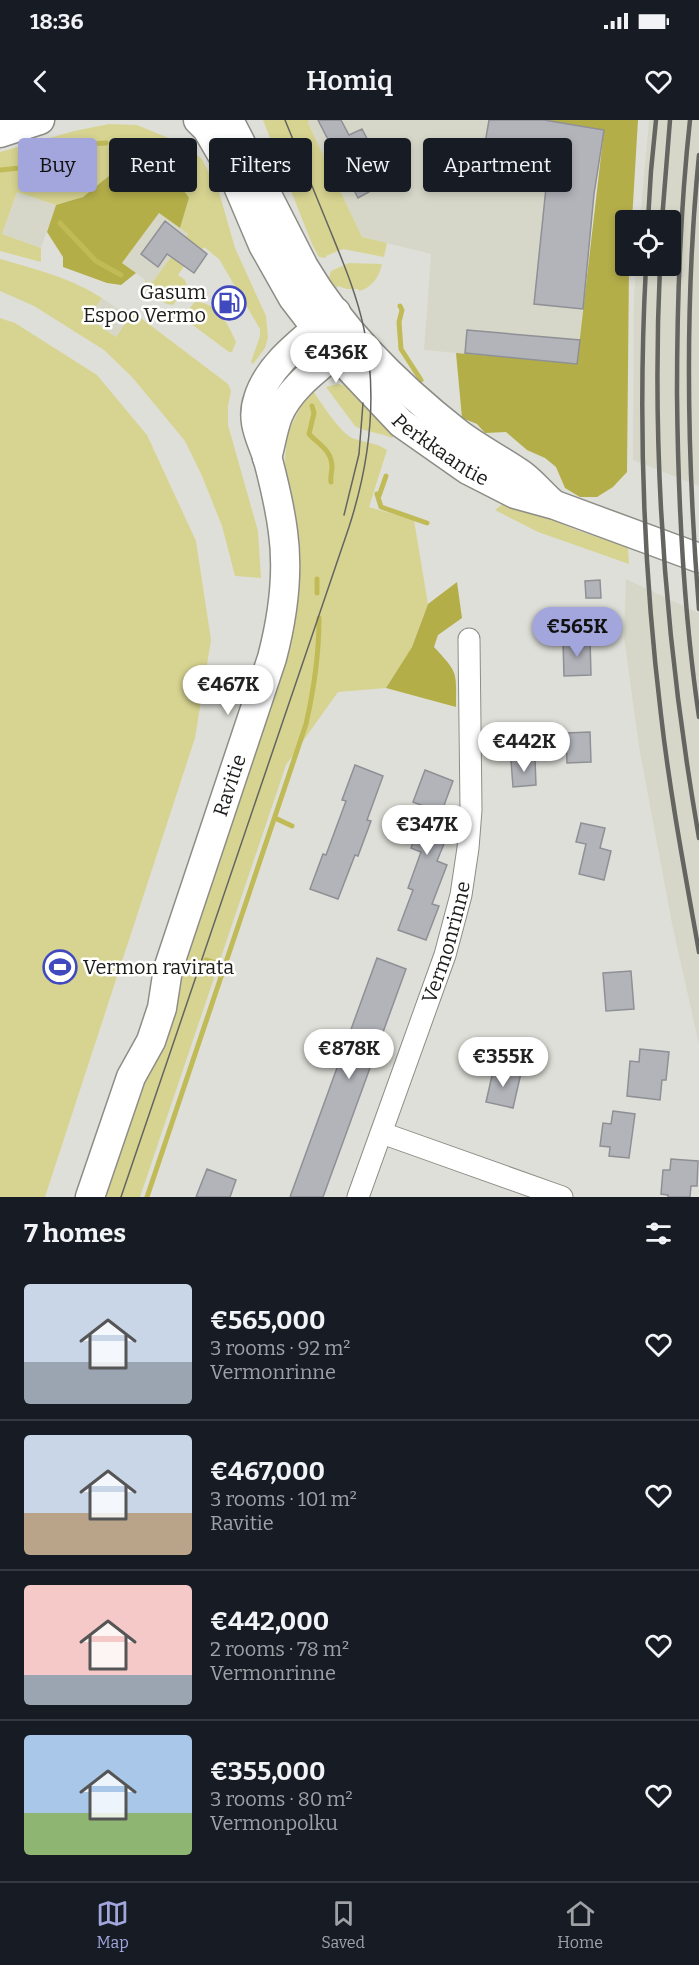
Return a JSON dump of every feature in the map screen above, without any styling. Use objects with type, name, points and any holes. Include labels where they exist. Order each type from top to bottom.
[{"type":"street","points":[[0,133],[40,120]]},
{"type":"street","name":"Perkkaantie","points":[[198,120],[207,129],[232,172],[263,245],[285,287],[326,321],[346,345],[401,423],[468,470],[515,494],[555,505],[699,558]]},
{"type":"street","name":"Perkkaantie","points":[[229,120],[314,284],[326,321]]},
{"type":"street","name":"Ravitie","points":[[90,1197],[131,1077],[151,1041],[162,1008],[168,969],[281,625],[285,592],[285,552],[278,502],[267,458],[256,427],[257,401],[263,386],[276,368],[326,321]]},
{"type":"street","name":"Ravitie","points":[[267,458],[278,417],[286,401],[298,386],[346,345]]},
{"type":"street","name":"Vermonrinne","points":[[358,1197],[445,955],[461,894],[471,810],[468,639]]},
{"type":"street","points":[[381,1133],[562,1197]]},
{"type":"shaded area","points":[[263,120],[309,120],[308,123],[324,157],[324,192],[341,192],[362,237],[387,243],[384,257],[343,249],[326,258],[319,257],[291,192],[312,192],[312,138],[270,138]]},
{"type":"shaded area","points":[[309,120],[544,120],[604,130],[594,197],[577,364],[424,350],[431,254],[362,237],[341,192],[411,192],[411,138],[324,138],[324,157],[308,123]]},
{"type":"shaded area","points":[[544,120],[638,120],[633,210],[615,210],[615,276],[629,276],[627,472],[613,487],[597,497],[580,497],[565,488],[556,467],[545,458],[527,450],[506,432],[485,433],[477,424],[462,418],[456,353],[577,363],[604,130]]},
{"type":"shaded area","points":[[649,120],[699,120],[699,486],[633,460],[635,276],[681,276],[681,210],[641,210]]},
{"type":"shaded area","points":[[109,124],[137,125],[168,138],[109,138],[109,176],[97,186],[97,138],[49,138]]},
{"type":"shaded area","points":[[18,147],[18,192],[89,192],[83,197],[56,205],[17,192],[2,234],[41,248],[41,262],[0,251],[0,152]]},
{"type":"shaded area","points":[[197,155],[202,159],[209,173],[209,192],[219,192],[235,248],[266,316],[268,338],[265,348],[253,364],[251,362],[260,336],[260,329],[219,259],[204,247],[187,268],[184,266],[178,275],[185,280],[187,286],[173,305],[162,302],[145,289],[145,280],[151,284],[188,234],[180,228],[189,198],[173,192],[197,192]]},
{"type":"shaded area","points":[[109,176],[109,192],[184,192],[189,198],[180,228],[159,213],[122,263],[136,273],[121,285],[107,283],[63,267],[63,257],[47,232],[56,205],[83,197],[89,192],[97,192],[97,186]]},
{"type":"shaded area","points":[[17,192],[56,205],[41,248],[2,234]]},
{"type":"shaded area","points":[[159,213],[188,234],[151,284],[122,263]]},
{"type":"shaded area","points":[[0,259],[39,270],[102,298],[88,318],[116,337],[133,312],[228,384],[231,391],[228,425],[258,531],[261,578],[235,576],[222,526],[185,441],[132,377],[104,350],[34,306],[0,291]]},
{"type":"shaded area","points":[[349,263],[382,264],[374,281],[364,290],[338,286],[336,288],[327,284],[331,271]]},
{"type":"shaded area","points":[[102,298],[130,317],[116,337],[88,318]]},
{"type":"shaded area","points":[[195,302],[210,306],[221,315],[236,342],[232,352],[186,320],[186,312]]},
{"type":"shaded area","name":"Vermon ravirata","points":[[0,318],[15,323],[97,375],[147,435],[196,541],[211,640],[195,738],[45,1197],[0,1197]]},
{"type":"shaded area","points":[[338,384],[356,388],[397,432],[392,438],[355,426],[326,387]]},
{"type":"shaded area","points":[[313,391],[347,435],[379,445],[387,450],[369,507],[414,520],[428,604],[412,647],[386,688],[338,692],[286,765],[140,1197],[100,1197],[282,659],[284,471],[287,434],[301,406]]},
{"type":"shaded area","points":[[505,502],[522,506],[576,530],[628,547],[629,564],[538,532],[495,510]]},
{"type":"shaded area","points":[[626,579],[699,613],[699,1045],[672,924],[639,747],[624,637]]},
{"type":"shaded area","points":[[457,582],[462,618],[438,635],[434,647],[452,668],[456,679],[456,707],[386,688],[412,647],[428,604]]},
{"type":"building","points":[[318,120],[341,120],[349,135],[362,129],[367,138],[327,138]]},
{"type":"building","points":[[489,120],[544,120],[604,130],[594,194],[583,309],[534,304],[546,192],[572,192],[572,138],[486,138]]},
{"type":"building","points":[[355,192],[369,192],[358,198]]},
{"type":"building","points":[[165,221],[207,254],[194,273],[167,254],[158,267],[141,254]]},
{"type":"building","points":[[467,330],[580,340],[577,364],[465,353]]},
{"type":"building","points":[[600,580],[601,598],[586,598],[585,581]]},
{"type":"building","points":[[590,640],[591,675],[564,676],[563,641]]},
{"type":"building","points":[[590,732],[591,762],[567,763],[566,733]]},
{"type":"building","points":[[535,759],[536,785],[513,787],[511,760]]},
{"type":"building","points":[[355,765],[383,776],[367,820],[371,821],[338,899],[310,889],[323,854],[326,855],[346,801],[342,800]]},
{"type":"building","points":[[425,770],[453,781],[439,819],[452,824],[437,861],[447,865],[432,904],[439,906],[426,940],[398,930],[413,890],[408,888],[421,852],[411,848],[426,807],[413,802]]},
{"type":"building","points":[[581,823],[605,828],[600,848],[611,851],[604,880],[579,874],[586,844],[576,842]]},
{"type":"building","points":[[377,958],[406,969],[323,1197],[290,1197]]},
{"type":"building","points":[[631,971],[634,1009],[606,1011],[603,973]]},
{"type":"building","points":[[640,1049],[669,1052],[666,1080],[662,1080],[660,1100],[627,1096],[630,1061],[639,1062]]},
{"type":"building","points":[[494,1067],[521,1073],[513,1108],[486,1102]]},
{"type":"building","points":[[613,1111],[635,1114],[629,1158],[609,1156],[610,1147],[600,1146],[603,1123],[611,1124]]},
{"type":"building","points":[[671,1159],[698,1161],[697,1186],[691,1186],[690,1197],[668,1197],[668,1195],[661,1194],[663,1170],[670,1170]]},
{"type":"building","points":[[207,1169],[236,1180],[230,1197],[196,1197]]},
{"type":"waterway","points":[[0,170],[20,168],[86,144],[106,143]]},
{"type":"waterway","points":[[60,223],[96,261],[121,275]]},
{"type":"waterway","points":[[400,306],[402,310],[399,322],[401,349],[421,380]]},
{"type":"waterway","points":[[312,406],[314,413],[309,434],[330,456],[331,482]]},
{"type":"waterway","points":[[379,496],[386,476]]},
{"type":"waterway","points":[[377,494],[381,507],[427,523]]},
{"type":"waterway","points":[[317,579],[317,593]]},
{"type":"waterway","points":[[147,1197],[306,724],[316,671],[319,618]]},
{"type":"waterway","points":[[275,818],[292,826]]},
{"type":"waterway","points":[[206,960],[225,966]]},
{"type":"tram line","points":[[121,1197],[349,527],[367,453],[371,379],[361,316],[345,266],[285,120]]},
{"type":"tram line","points":[[344,515],[359,454],[363,403]]},
{"type":"railway","points":[[649,210],[656,120]]},
{"type":"railway","points":[[663,210],[670,120]]},
{"type":"railway","points":[[690,120],[680,256],[677,359],[678,434],[685,596],[699,717]]},
{"type":"railway","points":[[699,155],[689,325],[692,496],[699,609]]},
{"type":"railway","points":[[646,276],[642,434],[650,603],[669,774],[699,952]]},
{"type":"railway","points":[[660,276],[658,409],[664,553],[678,696],[699,838]]},
{"type":"place","name":"Gasum Espoo Vermo","points":[[229,303]]},
{"type":"place","name":"Vermon ravirata","points":[[60,967]]}]
